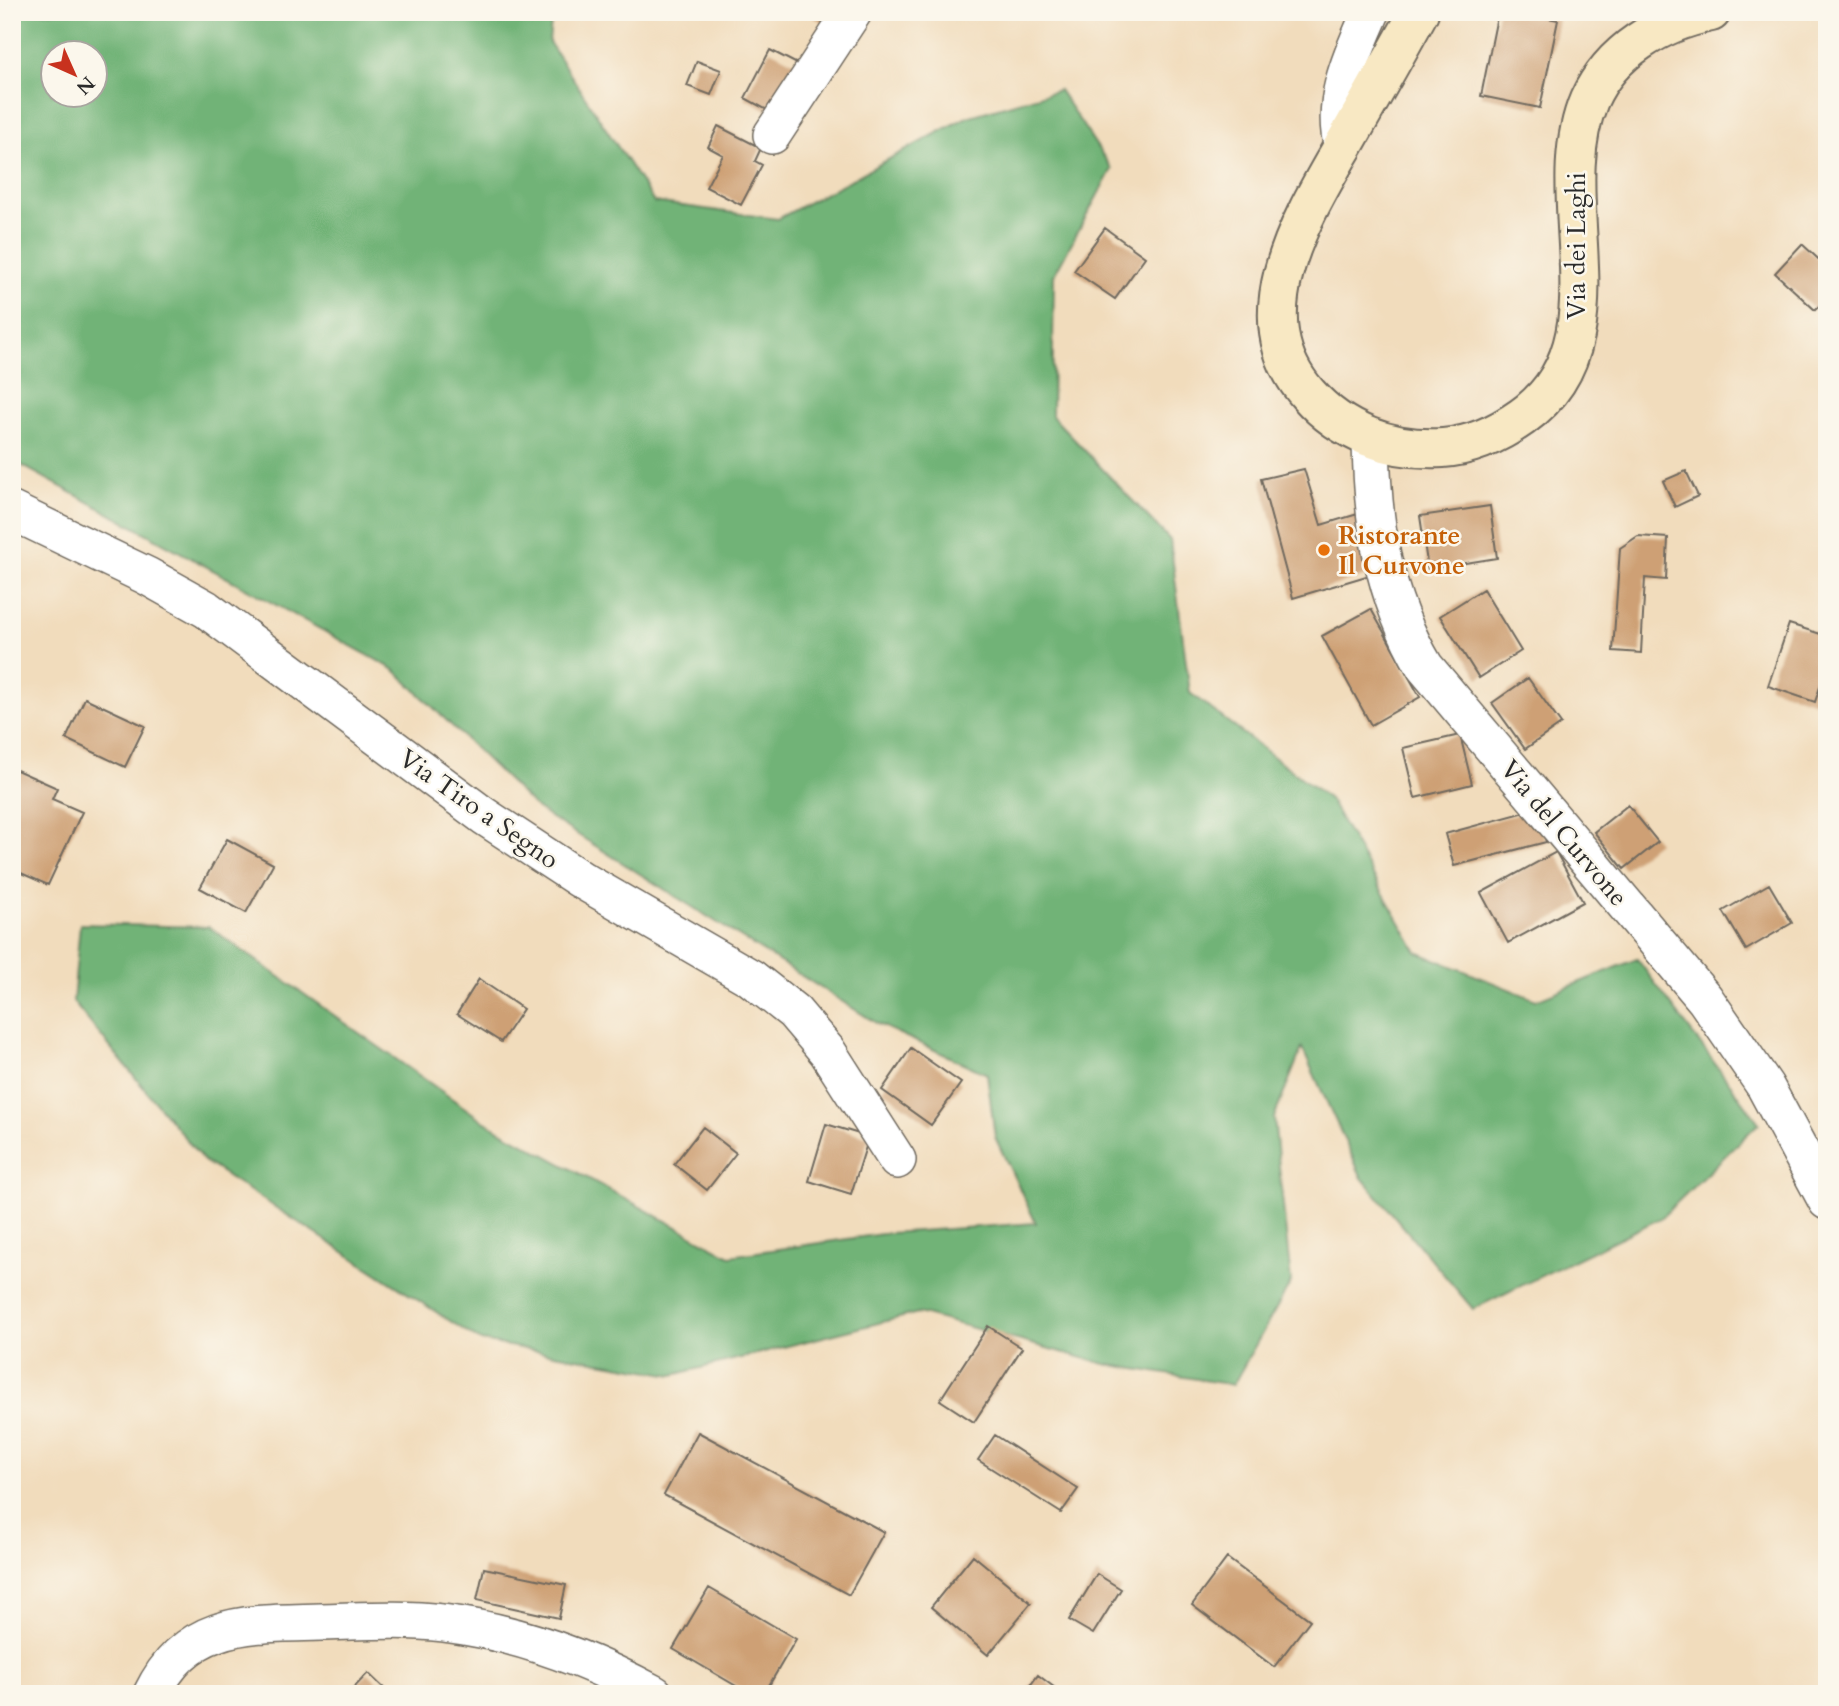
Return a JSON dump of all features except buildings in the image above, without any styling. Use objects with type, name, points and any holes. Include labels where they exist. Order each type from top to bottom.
[{"type":"main road","name":"Via dei Laghi","points":[[1419,12],[1343,147],[1291,247],[1279,286],[1280,332],[1298,383],[1326,412],[1370,439],[1425,448],[1472,444],[1509,426],[1529,412],[1553,386],[1571,351],[1579,318],[1574,178],[1578,132],[1588,103],[1615,61],[1638,42],[1680,20],[1711,12]]},
{"type":"street","points":[[772,135],[853,12]]},
{"type":"street","points":[[1343,147],[1337,123],[1339,101],[1371,12]]},
{"type":"street","name":"Via del Curvone","points":[[1370,439],[1372,506],[1384,574],[1400,620],[1424,667],[1705,999],[1765,1086],[1827,1201]]},
{"type":"street","name":"Via Tiro a Segno","points":[[12,511],[147,576],[206,609],[503,828],[591,885],[751,978],[794,1012],[827,1051],[897,1160]]},
{"type":"street","points":[[152,1694],[166,1670],[201,1640],[222,1629],[243,1625],[387,1620],[443,1623],[505,1635],[590,1662],[654,1694]]},
{"type":"green space","points":[[12,12],[552,12],[549,42],[654,202],[778,219],[967,117],[1059,90],[1112,169],[1054,275],[1052,416],[1170,540],[1190,693],[1329,799],[1417,952],[1536,1000],[1637,959],[1759,1123],[1661,1218],[1473,1309],[1362,1178],[1302,1048],[1274,1118],[1291,1282],[1233,1385],[1105,1364],[918,1313],[673,1375],[481,1341],[204,1161],[73,1002],[80,924],[209,927],[485,1122],[730,1256],[889,1233],[1036,1223],[995,1137],[987,1074],[878,1024],[537,809],[395,670],[12,460]]},
{"type":"place","name":"Ristorante Il Curvone","points":[[1324,550]]}]
